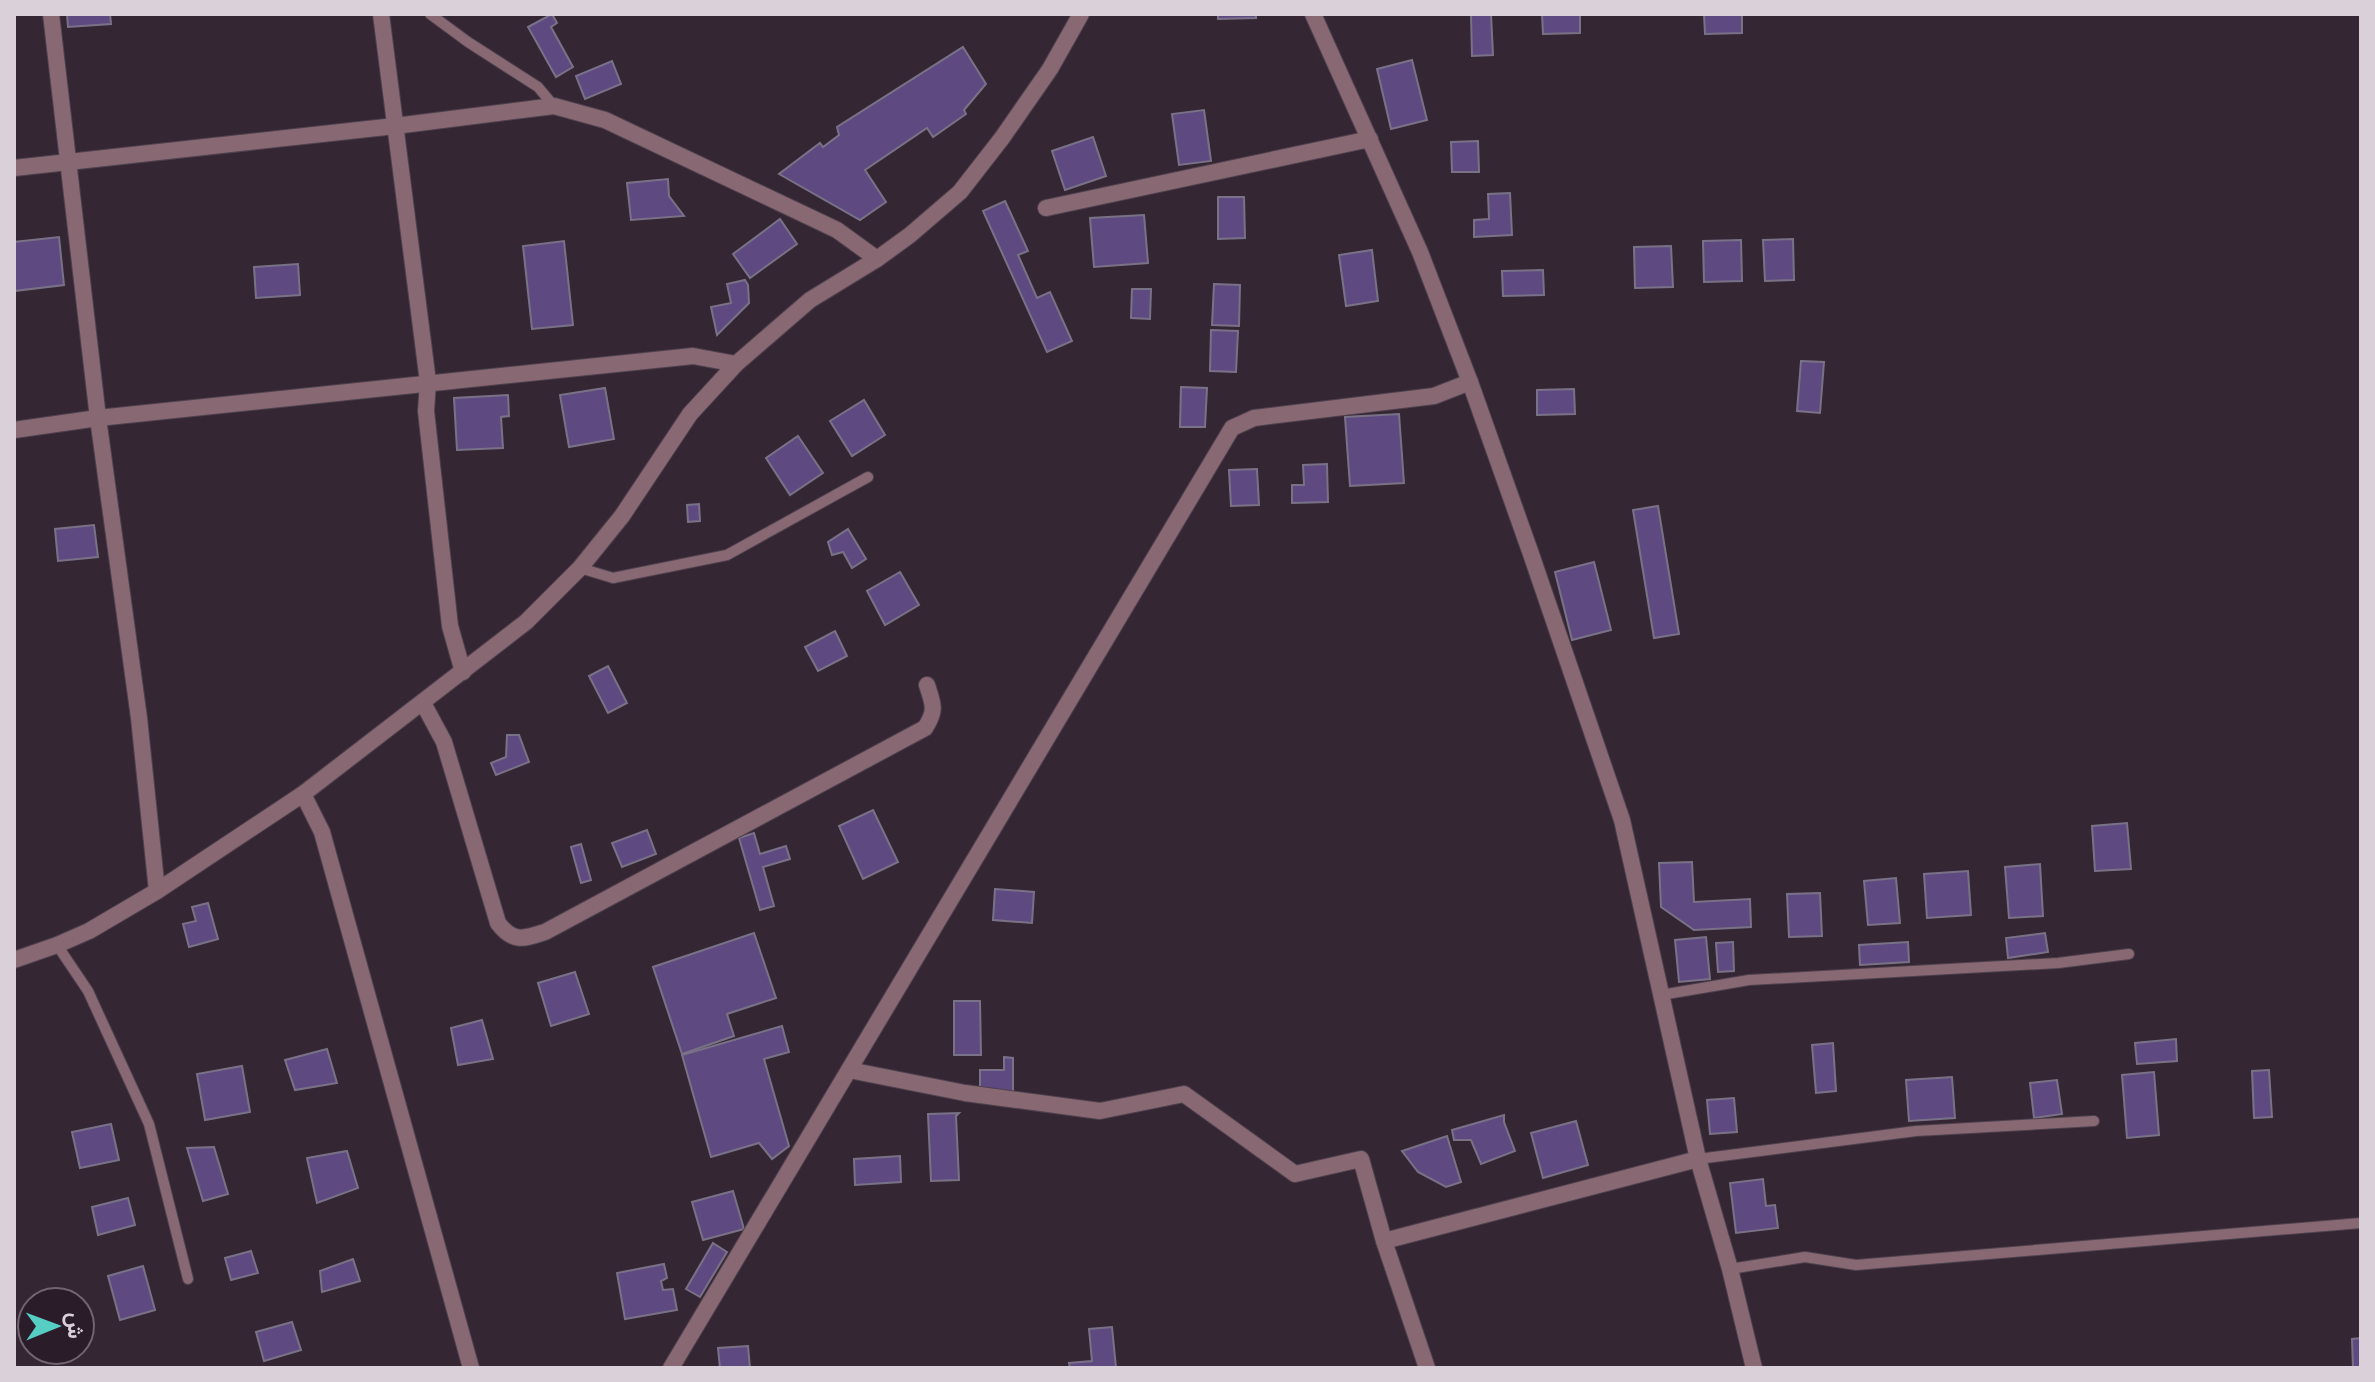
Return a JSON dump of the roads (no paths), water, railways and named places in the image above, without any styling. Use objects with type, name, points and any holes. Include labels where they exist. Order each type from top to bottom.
[{"type":"street","points":[[51,14],[98,418],[139,718],[157,891]]},
{"type":"street","points":[[381,14],[428,382],[426,411],[450,626],[463,672]]},
{"type":"street","points":[[14,960],[89,931],[157,891],[303,794],[526,622],[580,568],[622,516],[690,414],[736,364],[810,300],[877,259],[960,192],[1050,69],[1081,14]]},
{"type":"street","points":[[1313,14],[1420,252],[1470,382],[1622,820],[1698,1159],[1730,1269],[1754,1368]]},
{"type":"street","points":[[14,168],[554,106],[605,120],[837,230],[877,259]]},
{"type":"street","points":[[1046,208],[1370,139]]},
{"type":"street","points":[[14,430],[428,382],[693,356],[736,364]]},
{"type":"street","points":[[671,1368],[1232,428],[1254,418],[1434,396],[1470,382]]},
{"type":"street","points":[[423,703],[444,742],[498,923],[507,935],[524,939],[545,932],[925,728],[932,717],[933,704],[927,685]]},
{"type":"street","points":[[303,794],[322,832],[471,1368]]},
{"type":"street","points":[[849,1070],[965,1093],[1100,1111],[1184,1094],[1295,1174],[1361,1159],[1384,1241],[1427,1368]]},
{"type":"street","points":[[1384,1241],[1698,1159]]},
{"type":"lane","points":[[430,14],[538,87],[554,106]]},
{"type":"lane","points":[[580,568],[613,578],[727,555],[868,477]]},
{"type":"lane","points":[[57,945],[88,991],[149,1124],[188,1279]]},
{"type":"lane","points":[[1661,995],[1749,980],[2058,963],[2129,954]]},
{"type":"lane","points":[[1698,1159],[1916,1131],[2094,1121]]},
{"type":"lane","points":[[1730,1269],[1805,1257],[1856,1265],[2361,1223]]}]
